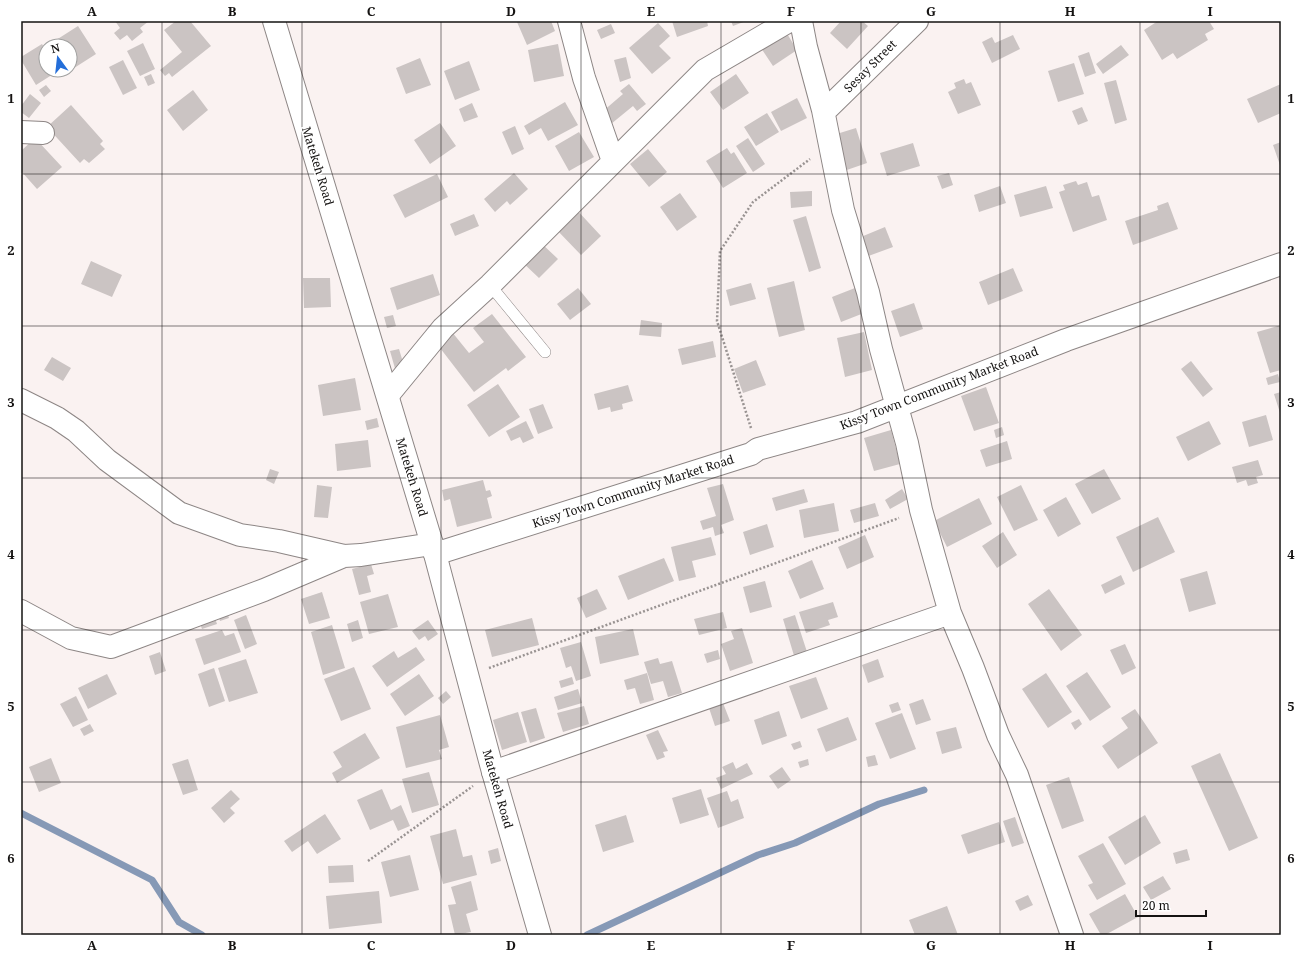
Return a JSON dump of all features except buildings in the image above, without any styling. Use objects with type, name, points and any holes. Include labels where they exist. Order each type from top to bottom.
[{"type":"street","name":"Matekeh Road","points":[[274,21],[433,549],[493,772],[540,935]]},
{"type":"street","points":[[569,21],[584,78],[613,160]]},
{"type":"street","points":[[388,396],[443,328],[490,285],[613,160],[705,70],[789,21]]},
{"type":"street","points":[[801,21],[806,47],[823,110],[843,210],[868,292],[881,349],[898,405],[921,510],[950,613],[973,668],[998,735],[1018,775],[1072,935]]},
{"type":"street","name":"Sesay Street","points":[[823,110],[828,108],[917,21]]},
{"type":"street","points":[[21,132],[43,133]]},
{"type":"street","name":"Kissy Town Community Market Road","points":[[344,556],[433,549],[751,454],[758,449],[857,422],[1066,340],[1281,264]]},
{"type":"street","points":[[21,400],[57,418],[76,431],[107,460],[179,513],[240,535],[279,541],[344,556]]},
{"type":"street","points":[[21,611],[71,638],[111,647],[264,590],[344,556]]},
{"type":"street","points":[[493,772],[950,613]]},
{"type":"lane","points":[[490,285],[545,352]]},
{"type":"path","points":[[758,449],[717,321],[720,251],[753,202],[830,145]]},
{"type":"path","points":[[467,676],[921,510]]},
{"type":"path","points":[[368,861],[493,772]]},
{"type":"waterway","points":[[587,935],[758,855],[795,843],[879,804],[924,790]]},
{"type":"waterway","points":[[21,813],[152,880],[179,922],[202,935]]}]
